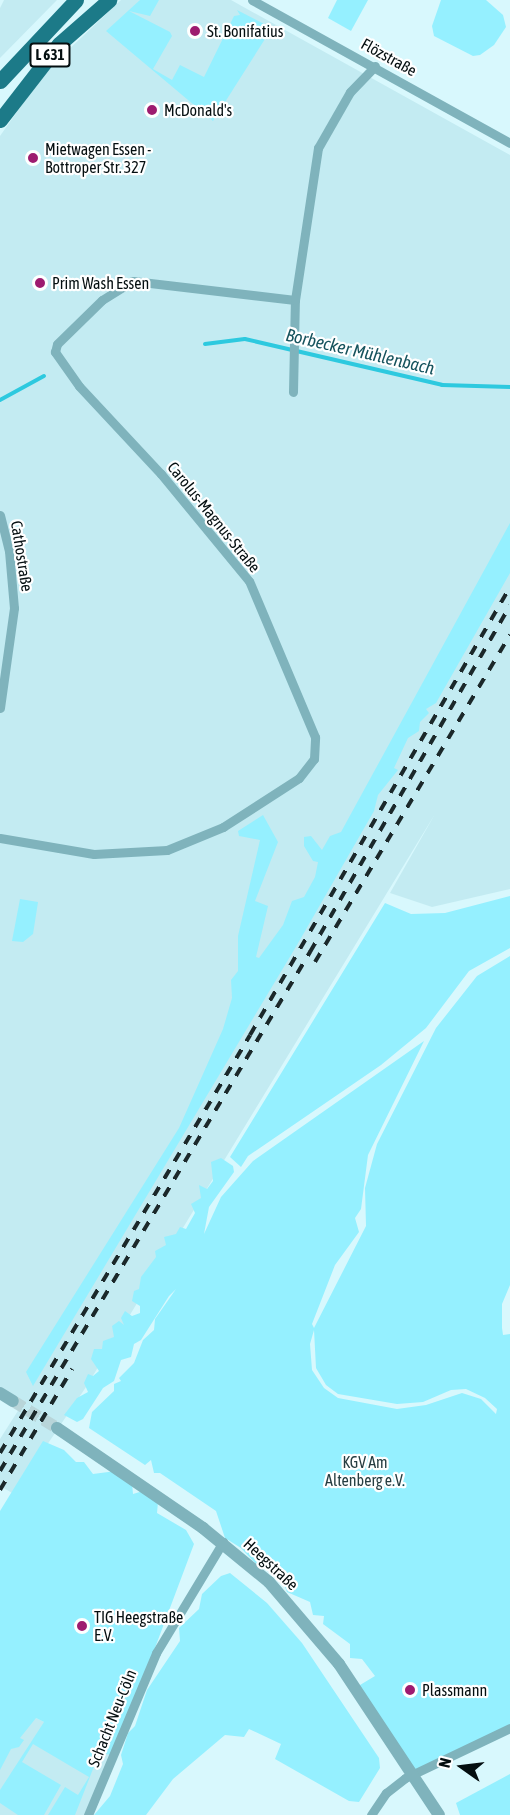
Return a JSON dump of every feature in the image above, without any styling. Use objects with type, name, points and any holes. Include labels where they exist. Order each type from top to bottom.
[{"type":"main road","name":"L 631","points":[[0,81],[76,0]]},
{"type":"main road","name":"L 631","points":[[0,120],[59,44],[109,0]]},
{"type":"street","name":"Flözstraße","points":[[252,0],[375,66],[510,143]]},
{"type":"street","points":[[293,392],[297,326],[295,300],[318,148],[350,93],[375,66]]},
{"type":"street","name":"Carolus-Magnus-Straße","points":[[0,838],[94,854],[167,850],[224,827],[308,771],[316,749],[315,737],[291,676],[249,582],[161,474],[72,378],[59,360],[57,344],[116,288],[133,280],[295,300]]},
{"type":"street","name":"Cathostraße","points":[[0,515],[9,551],[14,608],[0,708]]},
{"type":"street","points":[[0,1394],[13,1401]]},
{"type":"street","name":"Heegstraße","points":[[57,1428],[223,1542],[259,1572],[304,1619],[415,1773],[439,1815]]},
{"type":"street","name":"Schacht Neu-Cöln","points":[[88,1815],[156,1653],[223,1542]]},
{"type":"street","points":[[370,1815],[386,1792],[415,1773],[510,1728]]},
{"type":"shaded area","points":[[4,0],[57,0],[0,58],[0,8]]},
{"type":"shaded area","points":[[121,0],[231,0],[510,155],[510,889],[432,907],[390,893],[435,814],[86,1387],[14,1494],[0,1486],[0,1439],[21,1406],[0,1393],[0,136],[45,72]]},
{"type":"shaded area","points":[[0,1700],[114,1757],[89,1815],[0,1815]]},
{"type":"green space","points":[[140,0],[159,0],[150,16],[129,11],[170,32],[172,36],[153,69],[172,80],[180,65],[204,77],[234,16],[240,15],[237,10],[272,28],[213,121],[106,31]]},
{"type":"green space","points":[[337,0],[368,0],[351,31],[328,18]]},
{"type":"green space","points":[[441,0],[486,0],[503,15],[506,27],[494,45],[480,55],[473,56],[434,36],[432,26]]},
{"type":"green space","points":[[510,523],[510,573],[436,703],[426,709],[429,713],[420,722],[419,731],[408,738],[394,768],[398,770],[378,795],[374,811],[297,945],[33,1386],[26,1372],[179,1128],[223,1029],[232,998],[231,980],[238,971],[238,936],[260,840],[239,836],[238,831],[263,815],[278,842],[255,901],[268,906],[256,957],[259,958],[283,925],[292,901],[304,897],[315,877],[318,862],[313,861],[304,846],[304,837],[311,836],[322,850],[330,836],[341,832]]},
{"type":"green space","points":[[510,896],[510,948],[469,971],[426,1028],[381,1065],[248,1156],[241,1167],[230,1157],[385,903],[411,914],[445,913]]},
{"type":"green space","points":[[20,899],[38,902],[33,934],[23,942],[12,941]]},
{"type":"green space","name":"KGV Am Altenberg e.V.","points":[[510,956],[510,1285],[502,1304],[502,1328],[503,1335],[510,1334],[510,1728],[415,1773],[355,1688],[375,1676],[362,1659],[350,1658],[350,1644],[323,1624],[324,1616],[313,1615],[310,1602],[287,1592],[276,1564],[269,1561],[258,1566],[241,1548],[225,1538],[216,1511],[160,1473],[154,1473],[151,1460],[145,1465],[89,1428],[92,1412],[114,1391],[114,1384],[121,1381],[119,1378],[134,1363],[143,1340],[154,1330],[155,1319],[176,1289],[169,1296],[141,1340],[134,1344],[131,1357],[121,1360],[114,1381],[103,1388],[83,1419],[77,1422],[64,1415],[77,1398],[88,1392],[84,1383],[88,1374],[93,1376],[99,1371],[91,1359],[94,1349],[102,1349],[103,1341],[114,1337],[112,1326],[119,1321],[124,1325],[121,1318],[125,1311],[132,1316],[140,1313],[140,1306],[132,1301],[134,1291],[139,1289],[141,1277],[156,1257],[155,1251],[166,1245],[164,1237],[176,1234],[180,1227],[186,1229],[195,1213],[191,1204],[201,1198],[199,1185],[207,1189],[213,1181],[211,1162],[221,1158],[233,1166],[234,1172],[209,1207],[204,1234],[221,1197],[253,1161],[424,1041],[368,1155],[361,1209],[355,1218],[359,1232],[335,1265],[312,1324],[314,1328],[366,1226],[365,1188],[377,1144],[436,1028],[477,976]],"holes":[[[314,1330],[316,1368],[326,1385],[338,1394],[397,1404],[423,1402],[451,1390],[466,1389],[485,1398],[497,1409],[496,1414],[481,1399],[462,1393],[426,1405],[397,1409],[338,1398],[324,1388],[312,1370],[310,1344]]]},
{"type":"green space","name":"TIG Heegstraße E.V.","points":[[43,1441],[64,1450],[76,1462],[84,1462],[93,1474],[116,1471],[132,1483],[133,1494],[143,1491],[158,1502],[157,1513],[186,1530],[194,1544],[114,1757],[100,1751],[75,1815],[48,1815],[65,1787],[78,1795],[89,1777],[33,1744],[22,1762],[61,1785],[44,1815],[18,1815],[0,1803],[0,1790],[44,1722],[36,1718],[20,1738],[24,1740],[19,1747],[11,1749],[0,1770],[0,1511]]},
{"type":"green space","points":[[230,1573],[267,1603],[302,1643],[379,1758],[380,1768],[359,1802],[349,1801],[275,1759],[281,1744],[249,1729],[244,1737],[225,1735],[173,1779],[146,1815],[94,1815],[110,1796],[123,1764],[121,1755],[128,1733],[135,1726],[147,1690],[180,1641],[179,1628],[199,1609],[202,1594],[221,1576]]},
{"type":"green space","points":[[510,1774],[510,1815],[460,1815],[456,1803]]},
{"type":"waterway","name":"Borbecker Mühlenbach","points":[[205,344],[245,339],[442,385],[510,387]]},
{"type":"waterway","name":"Borbecker Mühlenbach","points":[[0,400],[44,376]]},
{"type":"tunnel","points":[[13,1401],[57,1428]]},
{"type":"railway","points":[[0,1453],[250,1035],[510,587]]},
{"type":"railway","points":[[0,1471],[310,952],[510,606]]},
{"type":"railway","points":[[315,962],[510,635]]},
{"type":"railway","points":[[0,1490],[72,1369]]},
{"type":"place","name":"St. Bonifatius","points":[[195,31]]},
{"type":"place","name":"McDonald's","points":[[152,110]]},
{"type":"place","name":"Mietwagen Essen - Bottroper Str. 327","points":[[33,158]]},
{"type":"place","name":"Prim Wash Essen","points":[[40,283]]},
{"type":"place","name":"TIG Heegstraße E.V.","points":[[82,1626]]},
{"type":"place","name":"Plassmann","points":[[410,1690]]}]
